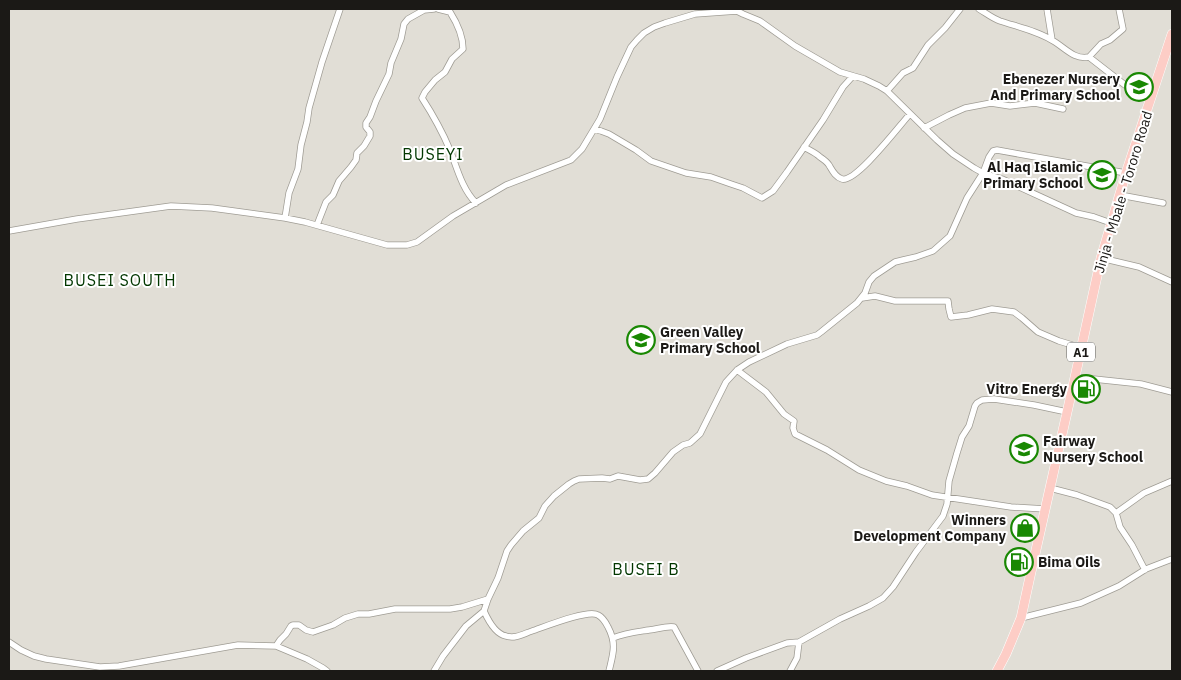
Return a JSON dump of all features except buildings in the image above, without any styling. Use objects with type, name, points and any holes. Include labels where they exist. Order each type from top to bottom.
[{"type":"main road","name":"Jinja - Mbale - Tororo Road","points":[[998,671],[1022,618],[1101,258],[1126,173],[1172,34]]},
{"type":"street","points":[[285,218],[289,193],[298,169],[300,145],[309,108],[340,9]]},
{"type":"street","points":[[317,226],[326,202],[356,160],[357,153],[370,136],[366,123],[389,74],[404,24],[408,18],[424,10],[434,9]]},
{"type":"street","points":[[438,9],[450,12],[455,19],[460,29],[463,49],[452,59],[445,72],[435,80],[422,98],[436,119],[457,172],[469,196],[476,203]]},
{"type":"street","points":[[887,92],[904,73],[913,68],[928,45],[960,9]]},
{"type":"street","points":[[979,9],[1000,21],[1038,33],[1052,40],[1069,53],[1084,58],[1089,57],[1101,44],[1110,40],[1123,29],[1119,9]]},
{"type":"street","points":[[1047,9],[1052,40]]},
{"type":"street","points":[[9,232],[77,219],[170,206],[212,208],[285,218],[387,244],[407,245],[417,242],[453,216],[506,185],[571,160],[582,149],[600,119],[616,77],[631,47],[644,33],[665,23],[695,14],[737,11],[742,11],[760,21],[795,46],[840,72],[872,82],[887,92],[953,154],[983,173],[1002,179],[1076,213],[1111,223]]},
{"type":"street","points":[[1089,57],[1125,85],[1152,96]]},
{"type":"street","points":[[594,129],[609,134],[651,161],[743,188],[762,198],[773,191],[853,76]]},
{"type":"street","points":[[924,128],[965,108],[991,103],[1010,106],[1035,103],[1063,109]]},
{"type":"street","points":[[804,148],[818,155],[829,165],[837,177],[847,179],[876,154],[910,114]]},
{"type":"street","points":[[434,671],[466,626],[484,611],[507,551],[523,530],[539,518],[545,506],[554,496],[579,479],[610,479],[618,476],[640,480],[648,479],[674,452],[700,434],[726,382],[737,370],[749,362],[787,344],[817,335],[862,298],[869,282],[874,276],[895,262],[933,251],[946,241],[953,231],[967,198],[983,173],[993,151],[997,150],[1126,173]]},
{"type":"street","points":[[1120,195],[1162,203]]},
{"type":"street","points":[[1101,258],[1138,267],[1172,282]]},
{"type":"street","points":[[862,298],[875,296],[895,301],[948,301],[951,317],[992,309],[1014,312],[1038,332],[1082,348]]},
{"type":"street","points":[[737,370],[766,392],[784,414],[794,421],[793,428],[795,434],[827,450],[859,470],[886,481],[932,495],[1011,507],[1046,509]]},
{"type":"street","points":[[1076,377],[1141,384],[1172,392]]},
{"type":"street","points":[[717,671],[787,643],[799,642],[883,598],[944,516],[949,481],[957,453],[977,403],[982,400],[994,399],[1067,412]]},
{"type":"street","points":[[1116,514],[1144,493],[1172,481]]},
{"type":"street","points":[[1050,488],[1110,507],[1116,514],[1120,527],[1145,570]]},
{"type":"street","points":[[1022,618],[1081,603],[1119,586],[1145,570],[1172,559]]},
{"type":"street","points":[[276,646],[293,625],[299,625],[313,632],[358,614],[369,614],[394,609],[450,609],[488,599]]},
{"type":"street","points":[[484,611],[489,622],[499,633],[504,636],[514,637],[590,613],[599,615],[606,623],[613,638],[614,652],[609,671]]},
{"type":"street","points":[[613,638],[635,631],[651,630],[666,626],[674,627],[698,671]]},
{"type":"street","points":[[9,642],[34,656],[100,668],[238,645],[276,646],[308,659],[327,671]]},
{"type":"street","points":[[790,671],[797,658],[799,642]]},
{"type":"place","name":"Ebenezer Nursery And Primary School","points":[[1139,87]]},
{"type":"place","name":"Al Haq Islamic Primary School","points":[[1102,175]]},
{"type":"place","name":"Green Valley Primary School","points":[[641,340]]},
{"type":"place","name":"Vitro Energy","points":[[1086,389]]},
{"type":"place","name":"Fairway Nursery School","points":[[1024,449]]},
{"type":"place","name":"Winners Development Company","points":[[1025,528]]},
{"type":"place","name":"Bima Oils","points":[[1019,562]]},
{"type":"district","name":"BUSEYI","points":[[433,154]]},
{"type":"district","name":"BUSEI SOUTH","points":[[120,280]]},
{"type":"district","name":"BUSEI B","points":[[646,569]]}]
